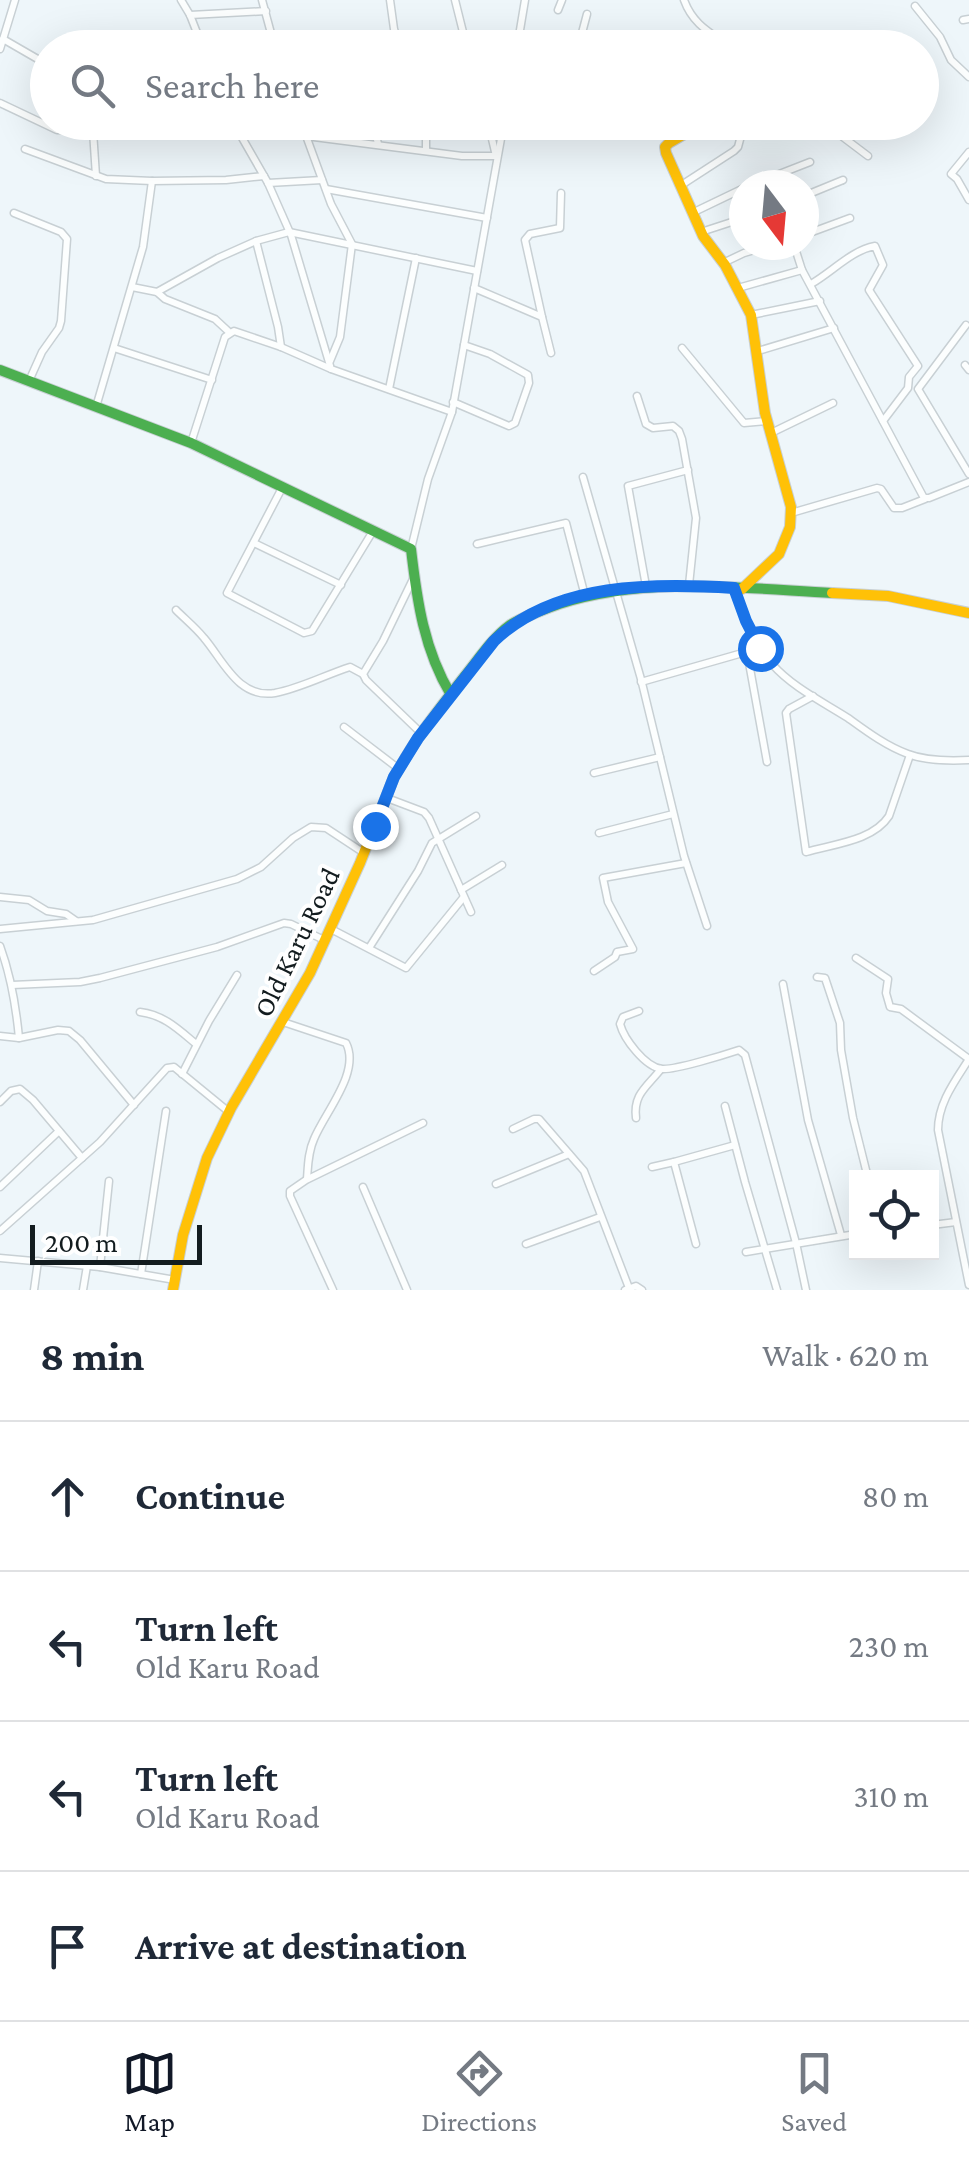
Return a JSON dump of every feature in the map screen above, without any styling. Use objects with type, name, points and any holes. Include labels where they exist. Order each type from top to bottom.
[{"type":"main road","points":[[677,140],[666,147],[680,186],[701,232],[723,262],[751,315],[769,427],[791,513],[780,554],[738,589]]},
{"type":"main road","points":[[0,370],[191,444],[411,548],[417,598],[433,661],[450,695]]},
{"type":"main road","name":"Old Karu Road","points":[[174,1285],[201,1173],[229,1112],[326,941],[399,769],[450,695],[508,627],[535,612],[585,596],[646,586],[888,596],[969,613]]},
{"type":"street","points":[[0,49],[16,0]]},
{"type":"street","points":[[180,0],[196,30]]},
{"type":"street","points":[[262,0],[271,30]]},
{"type":"street","points":[[390,0],[394,30]]},
{"type":"street","points":[[455,0],[462,30]]},
{"type":"street","points":[[520,30],[525,0]]},
{"type":"street","points":[[558,10],[562,0]]},
{"type":"street","points":[[684,0],[692,19],[706,30]]},
{"type":"street","points":[[915,6],[934,30]]},
{"type":"street","points":[[190,15],[266,11]]},
{"type":"street","points":[[583,30],[587,14]]},
{"type":"street","points":[[939,36],[950,60],[969,76]]},
{"type":"street","points":[[3,39],[30,55]]},
{"type":"street","points":[[0,103],[30,118]]},
{"type":"street","points":[[94,140],[96,176]]},
{"type":"street","points":[[243,140],[289,232],[330,366]]},
{"type":"street","points":[[307,140],[325,189],[352,244],[340,336],[330,366]]},
{"type":"street","points":[[348,140],[462,156],[496,156]]},
{"type":"street","points":[[377,140],[378,144]]},
{"type":"street","points":[[426,140],[426,150]]},
{"type":"street","points":[[492,140],[496,156]]},
{"type":"street","points":[[411,548],[428,479],[452,412],[500,140]]},
{"type":"street","points":[[680,186],[734,151],[741,140]]},
{"type":"street","points":[[847,140],[868,156]]},
{"type":"street","points":[[26,149],[96,176],[152,182],[322,180]]},
{"type":"street","points":[[969,152],[951,174],[969,200]]},
{"type":"street","points":[[794,170],[810,162]]},
{"type":"street","points":[[819,190],[843,180]]},
{"type":"street","points":[[96,407],[143,247],[152,182]]},
{"type":"street","points":[[325,189],[487,218]]},
{"type":"street","points":[[551,353],[526,240],[530,234],[560,228],[560,193]]},
{"type":"street","points":[[692,213],[729,195]]},
{"type":"street","points":[[14,213],[61,232],[67,239],[61,321],[29,381]]},
{"type":"street","points":[[819,229],[850,218]]},
{"type":"street","points":[[701,232],[729,223]]},
{"type":"street","points":[[157,292],[218,258],[289,232],[477,270]]},
{"type":"street","points":[[256,241],[281,347]]},
{"type":"street","points":[[810,284],[846,259],[875,246],[883,264],[869,290],[918,366],[909,377],[908,388],[883,421]]},
{"type":"street","points":[[389,390],[416,258]]},
{"type":"street","points":[[723,262],[729,259]]},
{"type":"street","points":[[799,260],[925,499]]},
{"type":"street","points":[[738,288],[802,270]]},
{"type":"street","points":[[132,287],[157,292],[165,299],[216,319],[230,332]]},
{"type":"street","points":[[474,288],[542,317]]},
{"type":"street","points":[[751,315],[820,300]]},
{"type":"street","points":[[966,325],[918,390],[969,474]]},
{"type":"street","points":[[758,351],[834,328]]},
{"type":"street","points":[[191,444],[225,337],[234,331],[452,412]]},
{"type":"street","points":[[454,402],[509,426],[515,423],[529,383],[528,376],[490,354],[464,345]]},
{"type":"street","points":[[114,348],[212,380]]},
{"type":"street","points":[[682,348],[744,423],[769,427],[833,403]]},
{"type":"street","points":[[636,396],[646,424],[654,428],[673,426],[679,431],[696,518],[688,585]]},
{"type":"street","points":[[646,586],[628,486],[688,470]]},
{"type":"street","points":[[583,477],[642,682],[686,862],[707,926]]},
{"type":"street","points":[[791,513],[878,488],[894,508],[969,482]]},
{"type":"street","points":[[282,488],[228,594],[304,633],[312,630],[373,530]]},
{"type":"street","points":[[477,544],[566,523],[585,596]]},
{"type":"street","points":[[254,542],[341,585]]},
{"type":"street","points":[[363,674],[414,576]]},
{"type":"street","points":[[738,589],[746,621],[760,648],[774,666],[813,696],[910,756],[969,760]]},
{"type":"street","points":[[176,610],[204,638],[234,680],[262,693],[278,692],[350,667],[363,674],[421,733]]},
{"type":"street","points":[[642,682],[760,648]]},
{"type":"street","points":[[747,652],[767,762]]},
{"type":"street","points":[[813,696],[786,713],[806,852],[877,830],[889,816],[910,756]]},
{"type":"street","points":[[344,728],[399,769]]},
{"type":"street","points":[[594,773],[660,757]]},
{"type":"street","points":[[387,798],[430,818],[471,912]]},
{"type":"street","points":[[599,834],[673,814]]},
{"type":"street","points":[[369,949],[428,848],[476,816]]},
{"type":"street","points":[[0,929],[112,915],[250,874],[310,827],[326,828],[364,853]]},
{"type":"street","points":[[594,971],[617,952],[632,948],[608,902],[603,878],[686,862]]},
{"type":"street","points":[[331,929],[404,968],[462,894],[502,865]]},
{"type":"street","points":[[0,897],[29,900],[77,922]]},
{"type":"street","points":[[12,985],[100,978],[284,924],[326,941]]},
{"type":"street","points":[[0,946],[12,985],[18,1038]]},
{"type":"street","points":[[856,958],[888,979],[886,993],[890,1006],[901,1009],[969,1059],[946,1095],[938,1121],[969,1285]]},
{"type":"street","points":[[182,1074],[238,976]]},
{"type":"street","points":[[817,977],[826,978],[837,1011],[840,1050],[866,1170]]},
{"type":"street","points":[[783,984],[808,1120],[841,1235]]},
{"type":"street","points":[[640,1011],[622,1017],[621,1031],[632,1047],[660,1069]]},
{"type":"street","points":[[140,1012],[166,1020],[196,1044]]},
{"type":"street","points":[[282,1022],[346,1043],[350,1049],[349,1071],[313,1141],[306,1180]]},
{"type":"street","points":[[0,1036],[18,1038],[69,1031],[134,1104]]},
{"type":"street","points":[[636,1118],[634,1104],[660,1069],[742,1050],[806,1290]]},
{"type":"street","points":[[0,1232],[82,1158],[167,1068],[174,1067],[229,1112]]},
{"type":"street","points":[[0,1102],[11,1091],[20,1089],[82,1158]]},
{"type":"street","points":[[725,1106],[777,1290]]},
{"type":"street","points":[[142,1274],[166,1111]]},
{"type":"street","points":[[512,1130],[538,1119],[584,1171],[627,1289],[636,1286],[642,1290]]},
{"type":"street","points":[[332,1287],[290,1196],[294,1187],[422,1124]]},
{"type":"street","points":[[0,1187],[59,1131]]},
{"type":"street","points":[[652,1167],[734,1145]]},
{"type":"street","points":[[496,1184],[569,1154]]},
{"type":"street","points":[[674,1162],[696,1244]]},
{"type":"street","points":[[100,1267],[108,1180]]},
{"type":"street","points":[[363,1187],[407,1290]]},
{"type":"street","points":[[526,1244],[600,1217]]},
{"type":"street","points":[[939,1224],[956,1222]]},
{"type":"street","points":[[746,1252],[849,1234]]},
{"type":"street","points":[[0,1258],[100,1267],[142,1274],[174,1285]]},
{"type":"street","points":[[34,1290],[38,1261]]},
{"type":"street","points":[[83,1290],[87,1266]]},
{"type":"street","points":[[321,1290],[326,1284],[332,1287]]},
{"type":"traffic: fast","points":[[0,370],[191,443],[411,549],[428,643],[451,695]]},
{"type":"traffic: fast","points":[[406,757],[491,643],[510,625],[540,611],[593,595],[660,587],[832,593]]},
{"type":"traffic: slow","points":[[674,140],[665,147],[666,153],[703,236],[725,265],[751,315],[765,413],[791,507],[790,527],[779,554],[742,589]]},
{"type":"traffic: slow","points":[[832,593],[888,596],[969,613]]},
{"type":"traffic: slow","points":[[173,1290],[183,1235],[207,1158],[231,1108],[310,973],[406,757]]},
{"type":"route","points":[[375,826],[394,777],[418,738],[494,641],[508,627],[535,612],[585,596],[646,586],[734,588],[760,648]]}]
